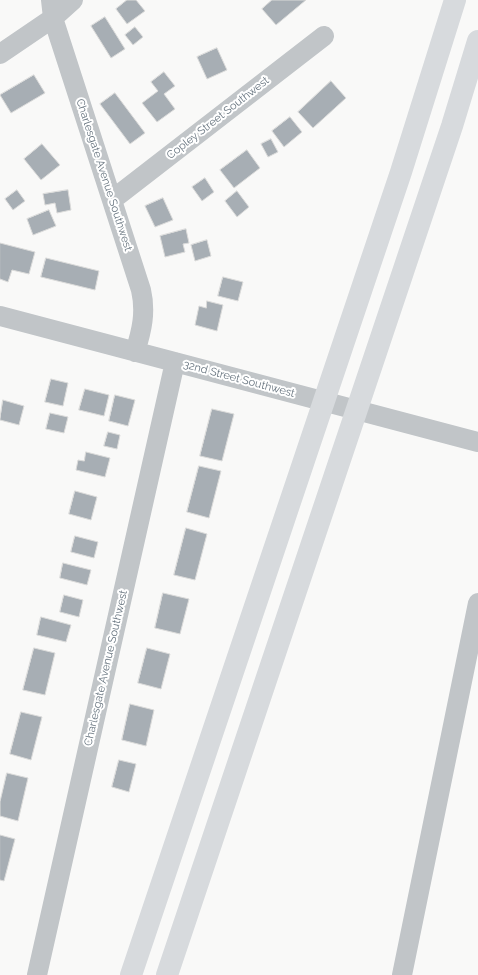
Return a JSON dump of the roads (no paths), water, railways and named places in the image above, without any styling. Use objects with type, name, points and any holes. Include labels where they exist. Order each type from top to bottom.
[{"type":"highway","points":[[131,975],[401,172],[455,0]]},
{"type":"highway","points":[[167,975],[450,134],[478,41]]},
{"type":"street","points":[[0,54],[52,9],[73,0]]},
{"type":"street","name":"Charlesgate Avenue Southwest","points":[[52,9],[145,306],[143,324],[135,352]]},
{"type":"street","name":"Copley Street Southwest","points":[[112,200],[324,36]]},
{"type":"street","name":"32nd Street Southwest","points":[[0,316],[478,442]]},
{"type":"street","name":"Charlesgate Avenue Southwest","points":[[36,975],[175,362]]},
{"type":"street","points":[[402,975],[478,603]]}]
